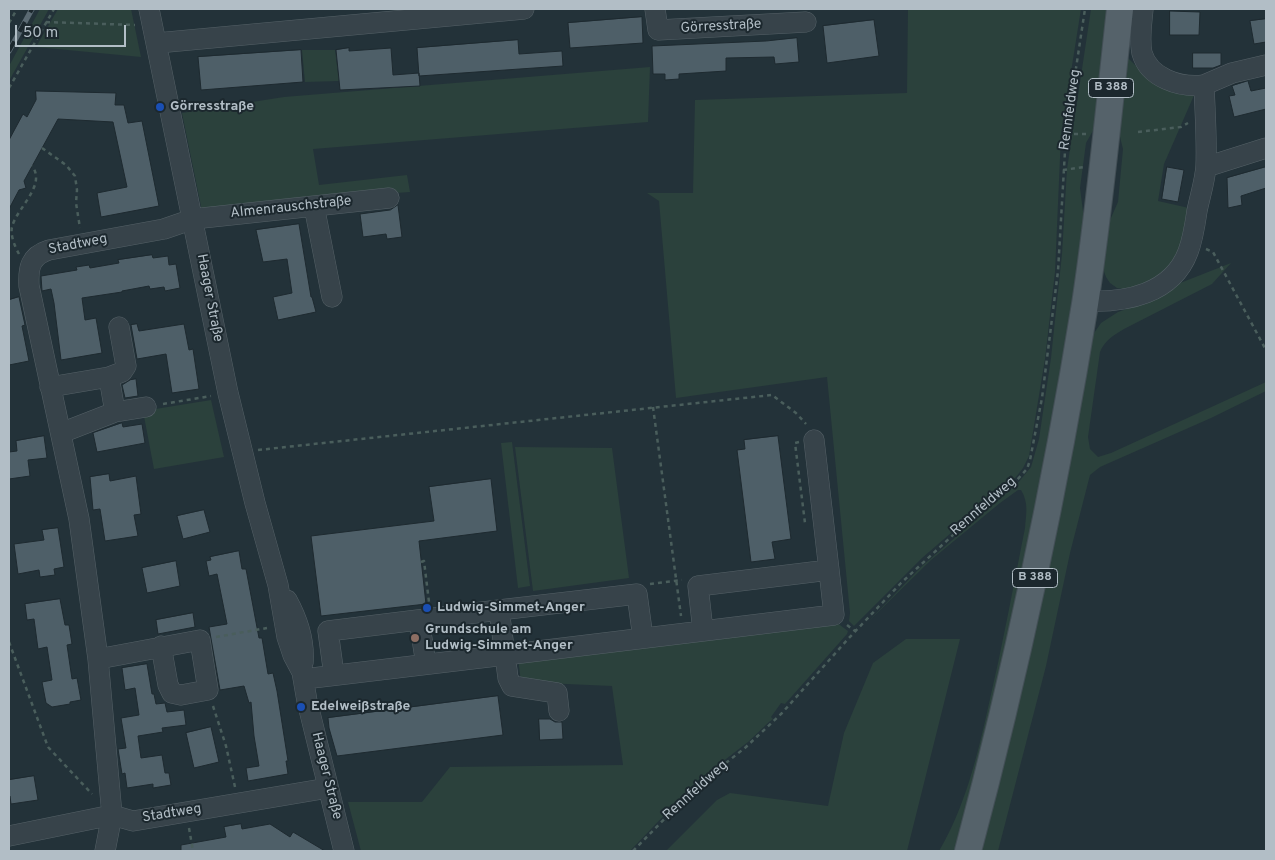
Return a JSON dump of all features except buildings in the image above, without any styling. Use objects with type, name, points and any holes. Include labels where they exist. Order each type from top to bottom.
[{"type":"main road","name":"B 388","points":[[968,851],[1008,696],[1062,442],[1085,301],[1120,9]]},
{"type":"street","name":"Haager Straße","points":[[150,9],[228,393],[278,585],[287,637],[293,656],[303,676],[307,701],[344,851]]},
{"type":"street","points":[[157,43],[524,9]]},
{"type":"street","name":"Görresstraße","points":[[655,9],[658,30],[795,19]]},
{"type":"street","points":[[1143,9],[1142,53],[1148,65],[1158,75],[1174,82],[1192,86],[1204,85],[1232,73],[1266,65]]},
{"type":"street","points":[[1085,301],[1113,302],[1134,298],[1151,292],[1166,283],[1179,270],[1191,242],[1206,167],[1204,85]]},
{"type":"street","points":[[1206,167],[1266,148]]},
{"type":"street","name":"Almenrauschstraße","points":[[193,218],[389,198]]},
{"type":"street","points":[[314,206],[332,297]]},
{"type":"street","name":"Stadtweg","points":[[193,218],[164,230],[49,250],[38,254],[28,272],[29,286],[79,519],[98,659],[112,815],[133,821],[328,788]]},
{"type":"street","points":[[50,386],[108,377],[122,372],[126,366],[119,326]]},
{"type":"street","points":[[108,377],[115,412]]},
{"type":"street","points":[[61,433],[115,412],[146,407]]},
{"type":"street","points":[[303,676],[334,675],[834,615],[814,440]]},
{"type":"street","points":[[703,631],[698,586],[829,570]]},
{"type":"street","points":[[334,675],[328,631],[425,615],[499,610],[637,594],[643,638]]},
{"type":"street","points":[[499,610],[508,678],[512,686],[557,693],[559,711]]},
{"type":"street","points":[[425,615],[426,664]]},
{"type":"street","points":[[98,659],[161,646],[200,640],[208,690],[181,694],[172,693],[168,685],[161,646]]},
{"type":"street","points":[[9,836],[112,815],[105,851]]},
{"type":"path","points":[[9,23],[17,9]]},
{"type":"path","points":[[9,88],[54,9]]},
{"type":"path","name":"Rennfeldweg","points":[[633,851],[697,786],[746,747],[782,713],[855,631],[926,559],[1010,487],[1027,469],[1042,398],[1058,271],[1066,134],[1085,9]]},
{"type":"path","points":[[46,22],[138,25]]},
{"type":"path","points":[[1138,132],[1182,127],[1205,109]]},
{"type":"path","points":[[1066,134],[1086,134]]},
{"type":"path","points":[[42,148],[66,165],[75,176],[76,203],[84,244]]},
{"type":"path","points":[[32,166],[35,170],[36,180],[11,228],[14,246],[22,258],[32,262]]},
{"type":"path","points":[[1063,170],[1084,167]]},
{"type":"path","points":[[1191,242],[1214,252],[1266,350]]},
{"type":"path","points":[[146,407],[228,393]]},
{"type":"path","points":[[242,452],[772,395],[796,413],[811,430],[814,440],[795,443],[805,527]]},
{"type":"path","points":[[653,407],[683,634]]},
{"type":"path","points":[[421,562],[424,562],[425,615]]},
{"type":"path","points":[[647,584],[686,580]]},
{"type":"path","points":[[200,640],[274,627]]},
{"type":"path","points":[[9,642],[48,747],[112,815]]},
{"type":"path","points":[[208,690],[226,746],[239,803]]},
{"type":"path","points":[[187,812],[193,851]]},
{"type":"green space","points":[[40,9],[49,9],[9,81],[9,66]]},
{"type":"green space","points":[[58,9],[131,9],[141,57],[36,47]]},
{"type":"green space","points":[[908,9],[1081,9],[1061,135],[1055,272],[1045,359],[1029,456],[1016,477],[922,558],[854,626],[849,621],[850,613],[827,377],[676,398],[659,201],[647,193],[693,193],[695,100],[907,93]]},
{"type":"green space","points":[[1091,9],[1109,9],[1095,127],[1086,143],[1080,188],[1084,219],[1039,513],[958,851],[939,851],[956,817],[969,781],[993,686],[1025,528],[1026,504],[1021,490],[1018,490],[1000,503],[931,560],[867,623],[921,567],[1017,484],[1031,467],[1039,439],[1051,358],[1062,254],[1067,169]]},
{"type":"green space","points":[[302,50],[335,50],[339,81],[305,82]]},
{"type":"green space","points":[[1127,57],[1150,80],[1195,93],[1164,164],[1158,201],[1189,208],[1187,229],[1177,257],[1161,276],[1127,290],[1117,288],[1110,283],[1102,266],[1107,227],[1118,202],[1123,149],[1118,129]]},
{"type":"green space","points":[[650,67],[648,122],[313,149],[319,185],[407,175],[410,192],[294,200],[202,211],[182,113],[284,97]]},
{"type":"green space","points":[[1231,263],[1212,284],[1120,331],[1107,341],[1100,352],[1088,437],[1090,449],[1098,457],[1111,453],[1266,382],[1266,391],[1211,418],[1100,467],[1090,475],[1070,553],[1046,666],[998,851],[977,851],[1090,339],[1101,323],[1118,312],[1135,306],[1170,287]]},
{"type":"green space","points":[[211,400],[224,457],[154,469],[143,411]]},
{"type":"green space","points":[[512,442],[530,586],[518,588],[501,443]]},
{"type":"green space","points":[[515,447],[612,448],[629,578],[533,591]]},
{"type":"green space","points":[[836,622],[848,631],[847,634],[785,704],[781,703],[771,717],[773,719],[748,742],[695,783],[630,851],[361,851],[348,802],[422,802],[450,767],[623,765],[612,686],[521,682],[518,658]]},
{"type":"green space","points":[[906,639],[960,639],[907,851],[666,851],[717,800],[730,793],[828,806],[844,733],[873,663]]},
{"type":"railway","points":[[9,51],[32,9]]},
{"type":"place","name":"Görresstraße","points":[[160,107]]},
{"type":"place","name":"Ludwig-Simmet-Anger","points":[[427,608]]},
{"type":"place","name":"Grundschule am Ludwig-Simmet-Anger","points":[[415,638]]},
{"type":"place","name":"Edelweißstraße","points":[[301,707]]}]
